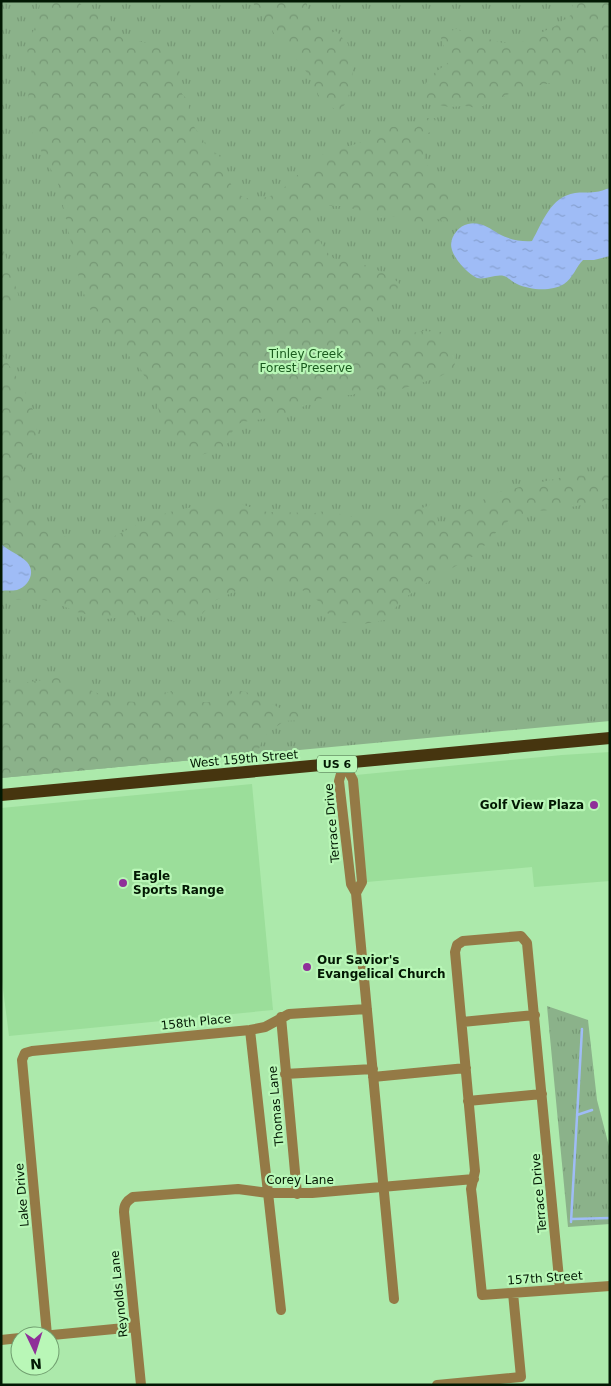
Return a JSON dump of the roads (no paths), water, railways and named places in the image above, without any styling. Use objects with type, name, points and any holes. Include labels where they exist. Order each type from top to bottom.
[{"type":"main road","name":"West 159th Street","points":[[1,795],[610,738]]},
{"type":"street","name":"Terrace Drive","points":[[344,763],[353,780],[362,882],[356,893],[394,1299]]},
{"type":"street","name":"Terrace Drive","points":[[482,1295],[471,1188],[475,1171],[455,952],[457,945],[463,941],[520,936],[526,940],[535,1015],[560,1289]]},
{"type":"street","name":"158th Place","points":[[25,1053],[250,1030],[276,1023],[281,1017],[288,1014],[367,1009]]},
{"type":"street","points":[[462,1022],[535,1015]]},
{"type":"street","name":"Thomas Lane","points":[[281,1017],[296,1194]]},
{"type":"street","name":"Thomas Lane","points":[[250,1030],[280,1310]]},
{"type":"street","name":"Lake Drive","points":[[25,1053],[22,1060],[47,1326]]},
{"type":"street","points":[[285,1074],[373,1073],[466,1068]]},
{"type":"street","points":[[468,1101],[542,1094]]},
{"type":"street","name":"Corey Lane","points":[[127,1201],[133,1197],[238,1189],[296,1194],[474,1179]]},
{"type":"street","name":"Reynolds Lane","points":[[127,1201],[124,1212],[141,1385]]},
{"type":"street","name":"157th Street","points":[[482,1295],[610,1286]]},
{"type":"street","points":[[437,1385],[521,1377],[512,1293]]},
{"type":"street","points":[[60,1334],[135,1328]]},
{"type":"water","points":[[610,188],[610,256],[594,260],[583,260],[570,279],[559,287],[547,289],[528,288],[501,276],[477,278],[462,266],[454,254],[451,242],[457,230],[464,225],[480,224],[510,239],[532,241],[548,211],[566,195],[597,192]]},
{"type":"water","points":[[1,544],[30,566],[31,574],[28,582],[17,590],[1,591]]},
{"type":"waterway","points":[[571,1222],[582,1029]]},
{"type":"waterway","points":[[577,1115],[592,1110]]},
{"type":"waterway","points":[[572,1219],[610,1218]]},
{"type":"place","name":"Golf View Plaza","points":[[594,805]]},
{"type":"place","name":"Eagle Sports Range","points":[[123,883]]},
{"type":"place","name":"Our Savior's Evangelical Church","points":[[307,967]]},
{"type":"park label","name":"Tinley Creek Forest Preserve","points":[[306,361]]}]
